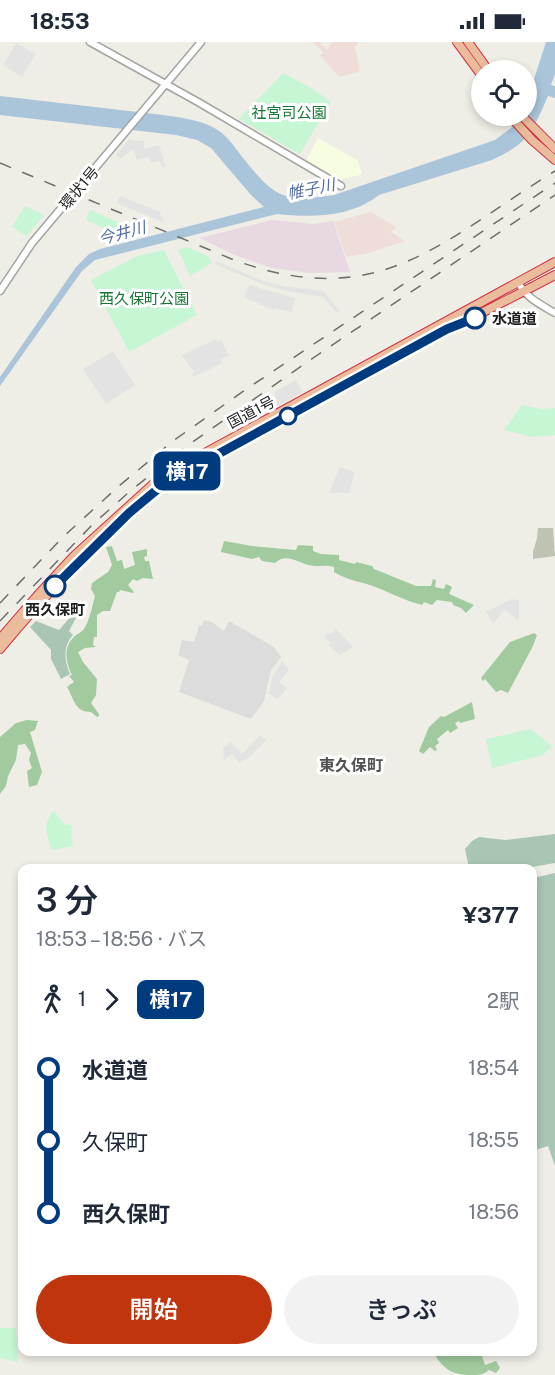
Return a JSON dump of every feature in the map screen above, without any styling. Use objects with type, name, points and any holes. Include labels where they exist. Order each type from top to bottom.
[{"type":"highway","points":[[457,42],[471,61]]},
{"type":"highway","points":[[468,42],[481,60]]},
{"type":"highway","points":[[519,126],[555,160]]},
{"type":"highway","points":[[532,126],[555,149]]},
{"type":"highway","name":"国道1号","points":[[0,639],[74,556],[161,477],[555,262]]},
{"type":"highway","name":"国道1号","points":[[0,649],[72,568],[165,483],[447,329],[463,324],[555,275]]},
{"type":"street","points":[[90,42],[340,186]]},
{"type":"street","points":[[166,85],[201,42]]},
{"type":"street","name":"環状1号","points":[[0,291],[32,243],[166,85]]},
{"type":"street","points":[[518,282],[523,292],[555,313]]},
{"type":"shaded area","points":[[313,42],[319,42],[327,50],[332,42],[359,42],[355,47],[360,71],[340,77],[320,56],[323,52]]},
{"type":"shaded area","points":[[16,43],[36,54],[22,77],[3,65]]},
{"type":"shaded area","points":[[318,138],[357,160],[362,173],[337,180],[306,161]]},
{"type":"shaded area","points":[[129,139],[144,140],[144,149],[159,145],[166,167],[162,167],[159,161],[151,163],[148,157],[137,160],[133,149],[121,159],[116,155]]},
{"type":"shaded area","points":[[120,196],[161,212],[163,222],[116,203]]},
{"type":"shaded area","points":[[371,212],[396,227],[391,232],[405,241],[369,253],[346,257],[334,222]]},
{"type":"shaded area","points":[[272,220],[314,224],[333,221],[350,272],[309,273],[272,268],[235,255],[199,238]]},
{"type":"shaded area","points":[[216,261],[260,280],[283,286],[323,291],[340,311],[337,313],[323,297],[282,290],[260,283],[215,264]]},
{"type":"shaded area","points":[[249,285],[295,298],[292,312],[274,308],[273,310],[244,297]]},
{"type":"shaded area","points":[[216,339],[217,342],[221,340],[229,355],[220,360],[222,363],[193,377],[194,372],[182,355]]},
{"type":"shaded area","points":[[113,351],[135,385],[106,404],[83,369]]},
{"type":"shaded area","points":[[296,380],[303,392],[278,406],[274,392]]},
{"type":"shaded area","points":[[340,467],[355,472],[349,493],[329,493]]},
{"type":"shaded area","points":[[538,528],[553,528],[555,556],[533,559]]},
{"type":"shaded area","points":[[511,599],[519,600],[519,619],[517,620],[505,610],[493,624],[486,612]]},
{"type":"shaded area","points":[[72,615],[76,618],[69,631],[73,635],[67,644],[66,654],[70,674],[61,679],[51,659],[51,650],[30,627],[36,621],[59,630]]},
{"type":"shaded area","points":[[204,620],[212,622],[224,631],[229,621],[274,647],[281,657],[271,670],[264,701],[251,719],[179,692],[189,660],[178,655],[182,640],[194,642],[199,625],[202,626]]},
{"type":"shaded area","points":[[335,628],[353,647],[340,655],[329,646],[330,643],[324,637],[333,633]]},
{"type":"shaded area","points":[[282,661],[289,670],[279,682],[287,688],[278,699],[269,694],[272,678]]},
{"type":"shaded area","points":[[260,735],[266,740],[251,756],[239,763],[232,754],[224,760],[223,748],[231,742],[242,754]]},
{"type":"shaded area","points":[[555,834],[555,863],[537,866],[537,864],[468,864],[465,849],[472,841],[479,837],[505,840]]},
{"type":"shaded area","points":[[555,873],[555,1166],[548,1146],[537,1149],[537,877]]},
{"type":"green space","name":"社宮司公園","points":[[283,73],[313,89],[331,102],[300,154],[239,119]]},
{"type":"green space","points":[[25,206],[44,215],[27,236],[12,227]]},
{"type":"green space","points":[[90,210],[143,233],[128,239],[86,220]]},
{"type":"green space","points":[[187,247],[208,256],[212,263],[190,276],[178,250]]},
{"type":"green space","name":"西久保町公園","points":[[164,250],[197,315],[129,352],[91,280],[137,256]]},
{"type":"green space","points":[[522,405],[542,409],[555,408],[555,435],[532,437],[504,430]]},
{"type":"green space","points":[[224,541],[296,550],[298,545],[313,546],[313,551],[339,555],[339,560],[372,566],[374,569],[416,586],[431,586],[433,579],[436,580],[435,587],[444,589],[446,584],[452,587],[449,594],[474,605],[466,613],[452,602],[437,600],[432,605],[424,602],[422,605],[345,578],[334,572],[334,567],[315,566],[285,558],[275,563],[262,561],[259,557],[252,559],[221,552]]},
{"type":"green space","points":[[112,546],[117,561],[122,560],[124,569],[135,565],[132,552],[147,549],[147,556],[144,557],[145,561],[149,561],[153,579],[143,578],[137,581],[133,579],[128,585],[133,593],[120,590],[117,592],[110,611],[103,611],[97,615],[97,637],[94,637],[93,645],[96,647],[85,648],[78,652],[97,679],[96,695],[91,703],[99,714],[97,717],[91,712],[81,710],[75,704],[67,687],[74,682],[69,676],[72,675],[68,666],[67,651],[70,642],[84,629],[88,621],[95,596],[91,589],[92,583],[108,572],[112,565],[106,547]]},
{"type":"green space","points":[[534,633],[537,635],[533,646],[508,693],[501,690],[496,692],[485,679],[483,681],[481,678],[510,642]]},
{"type":"green space","points":[[472,702],[475,719],[455,723],[458,728],[450,733],[448,730],[437,739],[439,743],[435,746],[437,750],[430,747],[423,754],[419,751],[429,727],[441,716],[444,717]]},
{"type":"green space","points":[[27,720],[38,721],[35,730],[30,732],[42,772],[37,785],[29,787],[27,771],[32,768],[29,760],[31,753],[25,744],[18,745],[16,760],[6,786],[0,794],[0,737],[16,723]]},
{"type":"green space","points":[[531,729],[552,746],[543,755],[492,768],[486,739]]},
{"type":"green space","points":[[54,811],[64,824],[72,825],[73,846],[52,850],[46,826]]},
{"type":"green space","points":[[0,1328],[16,1328],[18,1362],[0,1358]]},
{"type":"green space","points":[[436,1356],[482,1356],[485,1365],[496,1361],[500,1368],[496,1373],[489,1370],[479,1375],[464,1375],[453,1372],[440,1363]]},
{"type":"water","points":[[546,42],[555,42],[555,74],[551,85],[555,86],[555,98],[548,96],[537,121],[537,70]]},
{"type":"water","points":[[0,96],[155,114],[199,122],[222,133],[272,189],[291,197],[302,198],[334,195],[495,140],[512,126],[534,126],[522,142],[492,160],[379,195],[344,212],[317,216],[277,214],[95,260],[82,271],[0,386],[0,377],[76,267],[89,254],[100,249],[264,207],[211,148],[197,140],[176,135],[0,115]]},
{"type":"railway","points":[[0,163],[234,260],[285,274],[329,278],[369,274],[406,262],[441,244],[555,171]]},
{"type":"railway","points":[[0,603],[63,537],[173,441],[245,390],[555,183]]},
{"type":"railway","points":[[0,621],[92,525],[181,450],[555,195]]},
{"type":"bus line","name":"横17","points":[[55,586],[129,513],[165,483],[447,329],[475,318]]},
{"type":"place","name":"水道道","points":[[475,318]]},
{"type":"place","name":"西久保町","points":[[55,586]]},
{"type":"district","name":"東久保町","points":[[351,765]]},
{"type":"water label","name":"帷子川","points":[[311,189]]},
{"type":"water label","name":"今井川","points":[[122,233]]}]
